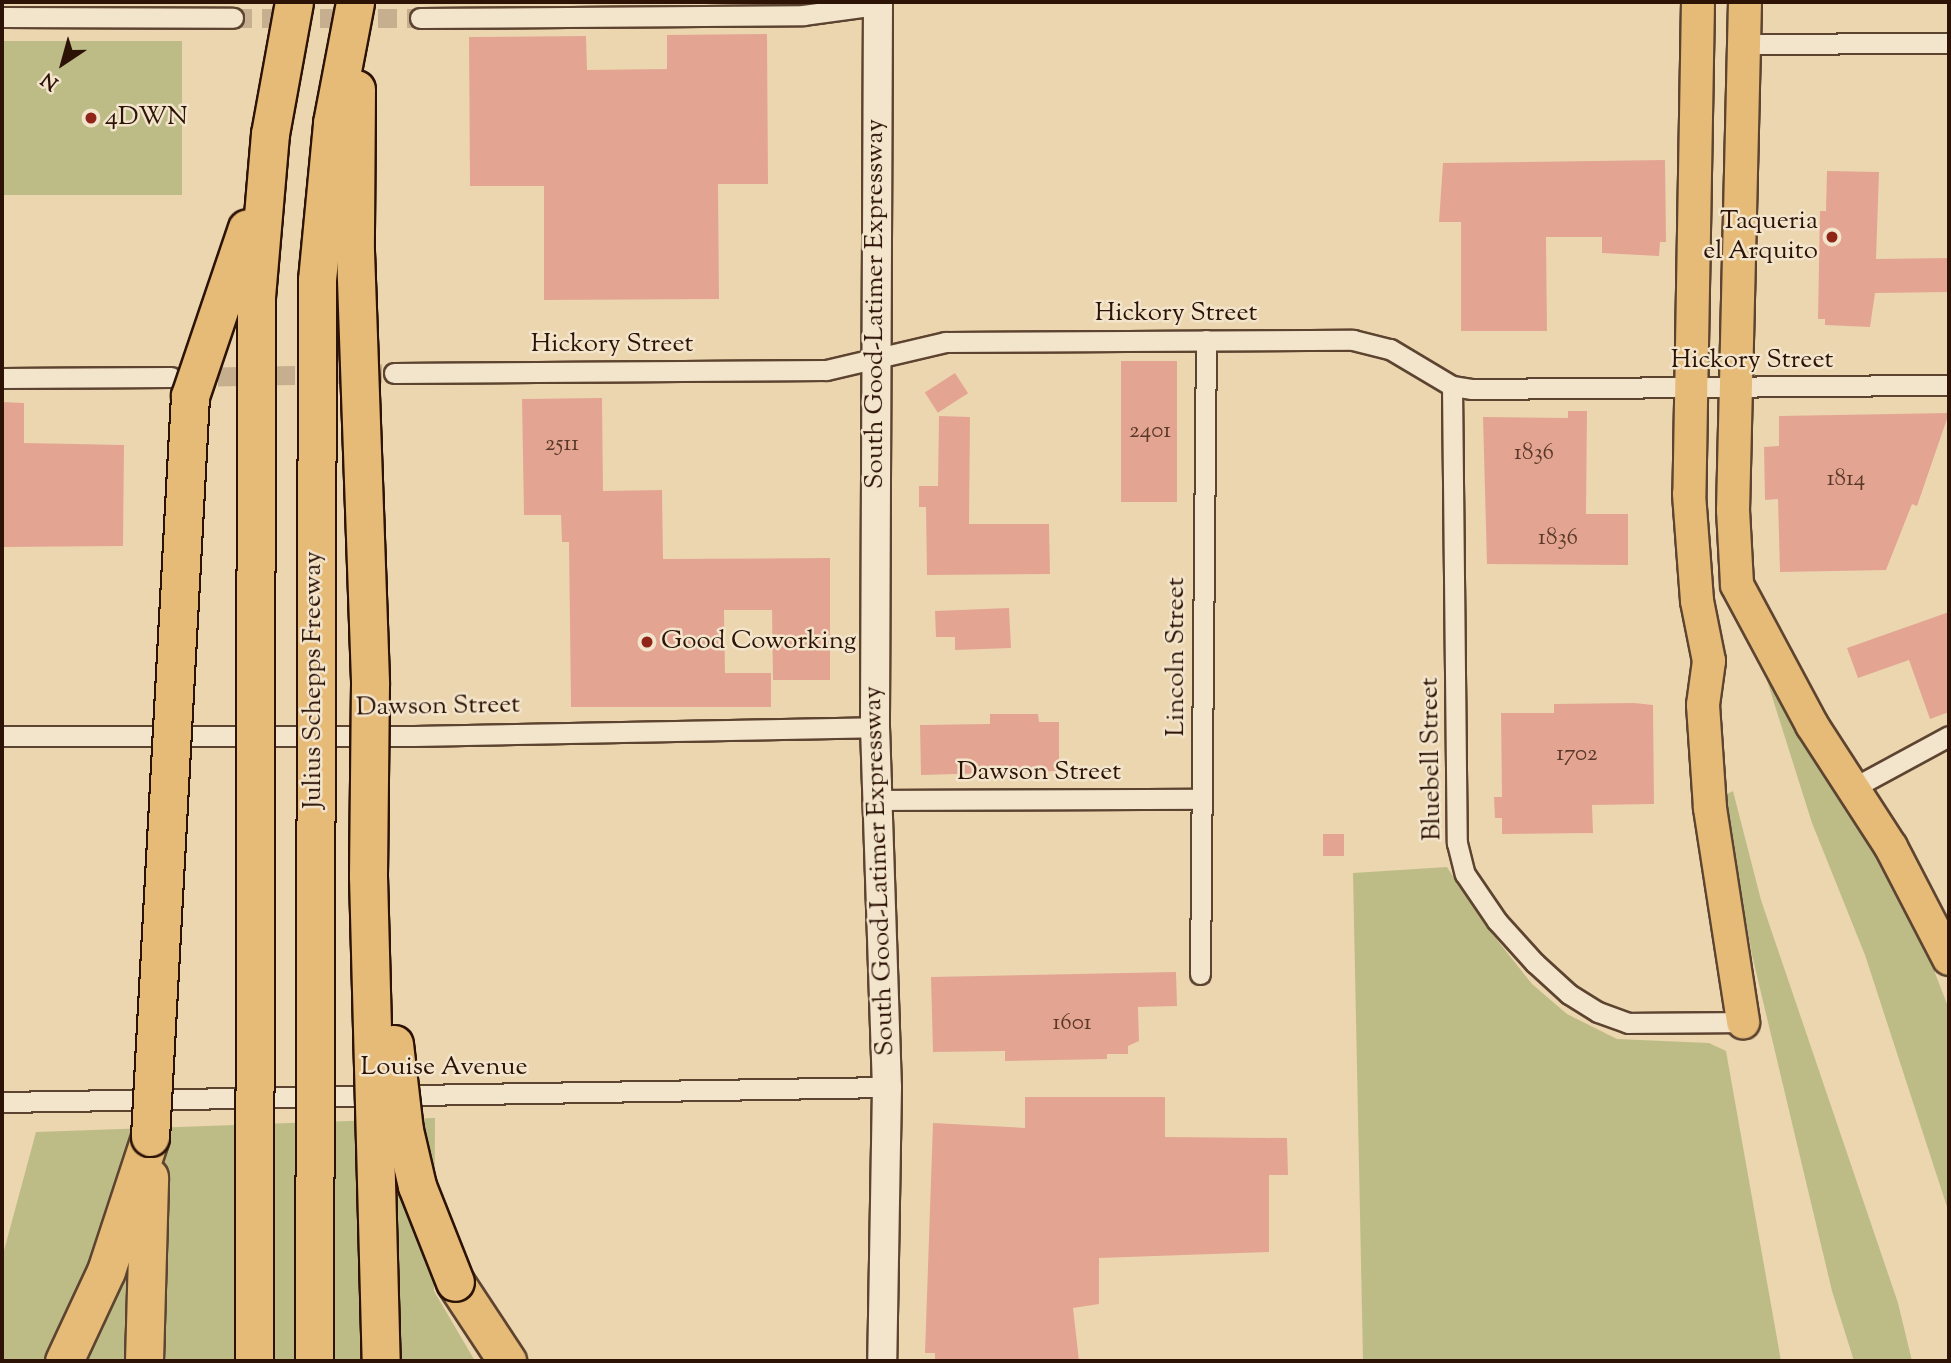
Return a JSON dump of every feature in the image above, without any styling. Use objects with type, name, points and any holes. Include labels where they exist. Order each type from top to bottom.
[{"type":"highway","points":[[254,1361],[255,379],[265,177],[294,2]]},
{"type":"highway","points":[[356,2],[355,251],[370,684],[404,1130],[417,1186],[455,1282],[507,1361]]},
{"type":"highway","name":"Julius Schepps Freeway","points":[[314,1361],[317,281],[332,123],[356,2]]},
{"type":"highway","points":[[144,1361],[149,1137],[190,396],[265,177]]},
{"type":"highway","points":[[370,684],[368,876],[381,1361]]},
{"type":"highway","points":[[64,1361],[106,1271],[149,1137]]},
{"type":"main road","points":[[1698,2],[1689,494],[1697,601],[1709,661],[1703,705],[1710,808],[1743,1022]]},
{"type":"main road","points":[[1745,2],[1733,510],[1737,585],[1851,789],[1891,847],[1949,959]]},
{"type":"main road","name":"South Good-Latimer Expressway","points":[[878,3],[875,727],[887,1087],[882,1361]]},
{"type":"street","points":[[420,18],[803,15],[878,3]]},
{"type":"street","points":[[2,17],[233,18]]},
{"type":"street","points":[[1743,44],[1949,43]]},
{"type":"street","name":"Hickory Street","points":[[394,373],[826,370],[945,342],[1206,340],[1372,342],[1452,386],[1693,388],[1949,385]]},
{"type":"street","name":"Lincoln Street","points":[[1200,974],[1206,340]]},
{"type":"street","points":[[2,378],[171,377]]},
{"type":"street","name":"Bluebell Street","points":[[1452,386],[1457,843],[1465,874],[1497,921],[1535,963],[1569,994],[1598,1012],[1628,1023],[1743,1022]]},
{"type":"street","name":"Dawson Street","points":[[2,736],[414,736],[875,727]]},
{"type":"street","points":[[1851,789],[1949,736]]},
{"type":"street","name":"Dawson Street","points":[[877,800],[1202,799]]},
{"type":"street","name":"Louise Avenue","points":[[2,1102],[887,1087]]},
{"type":"shaded area","name":"4DWN","points":[[2,41],[182,41],[182,195],[2,195]]},
{"type":"shaded area","points":[[1769,667],[1805,743],[1885,872],[1928,955],[1949,1009],[1949,1213],[1865,955],[1812,823],[1764,671]]},
{"type":"shaded area","points":[[1733,791],[1761,900],[1898,1303],[1912,1361],[1854,1361],[1832,1291],[1752,955],[1723,796]]},
{"type":"shaded area","points":[[1447,867],[1483,922],[1532,984],[1567,1014],[1617,1039],[1709,1043],[1726,1051],[1781,1361],[1363,1361],[1353,873]]},
{"type":"shaded area","points":[[435,1118],[434,1291],[475,1361],[2,1361],[2,1258],[36,1132]]},
{"type":"building","points":[[767,34],[768,184],[718,184],[719,299],[544,300],[544,186],[470,186],[469,37],[586,36],[587,70],[667,69],[667,35]]},
{"type":"building","points":[[1665,160],[1666,242],[1660,242],[1659,256],[1602,253],[1602,237],[1546,237],[1547,331],[1461,331],[1461,222],[1439,222],[1443,163]]},
{"type":"building","points":[[1827,171],[1879,172],[1876,259],[1949,258],[1949,292],[1875,293],[1870,327],[1825,325],[1825,319],[1818,319],[1820,211],[1826,211]]},
{"type":"building","points":[[1121,361],[1177,361],[1177,502],[1121,502]]},
{"type":"building","points":[[955,373],[968,393],[938,413],[925,393]]},
{"type":"building","name":"Good Coworking","points":[[602,398],[603,491],[662,490],[663,559],[830,558],[830,680],[773,680],[772,610],[724,610],[725,673],[771,673],[771,707],[571,707],[569,542],[562,542],[561,515],[524,515],[522,399]]},
{"type":"building","points":[[2,402],[24,403],[24,443],[124,445],[123,546],[2,547]]},
{"type":"building","points":[[1568,411],[1587,411],[1586,514],[1628,514],[1628,565],[1487,564],[1483,417],[1568,418]]},
{"type":"building","points":[[1949,413],[1917,506],[1912,504],[1886,570],[1780,572],[1778,499],[1765,500],[1764,447],[1779,446],[1779,416]]},
{"type":"building","points":[[939,416],[970,417],[969,524],[1049,524],[1050,574],[927,575],[926,507],[919,507],[919,486],[938,486]]},
{"type":"building","points":[[1009,608],[1011,648],[955,650],[955,637],[936,637],[935,611]]},
{"type":"building","points":[[1949,612],[1949,712],[1930,719],[1909,660],[1858,678],[1847,648]]},
{"type":"building","points":[[1554,704],[1653,705],[1654,804],[1592,805],[1593,833],[1502,834],[1502,818],[1495,818],[1494,797],[1502,797],[1501,713],[1554,713]]},
{"type":"building","points":[[990,714],[1038,714],[1039,722],[1059,722],[1059,771],[921,775],[920,725],[990,724]]},
{"type":"building","points":[[1323,834],[1344,834],[1344,856],[1323,856]]},
{"type":"building","points":[[1176,972],[1177,1006],[1138,1007],[1139,1041],[1128,1046],[1128,1054],[1107,1054],[1107,1059],[1005,1061],[1005,1051],[933,1052],[931,977]]},
{"type":"building","points":[[1025,1097],[1165,1097],[1165,1137],[1287,1138],[1288,1175],[1269,1175],[1269,1252],[1099,1258],[1099,1304],[1073,1308],[1079,1361],[935,1361],[935,1353],[925,1353],[933,1123],[1025,1128]]},
{"type":"tunnel","points":[[233,18],[420,18]]},
{"type":"tunnel","points":[[189,377],[394,373]]},
{"type":"place","name":"4DWN","points":[[91,118]]},
{"type":"place","name":"Taqueria el Arquito","points":[[1832,237]]},
{"type":"place","name":"Good Coworking","points":[[647,642]]}]
